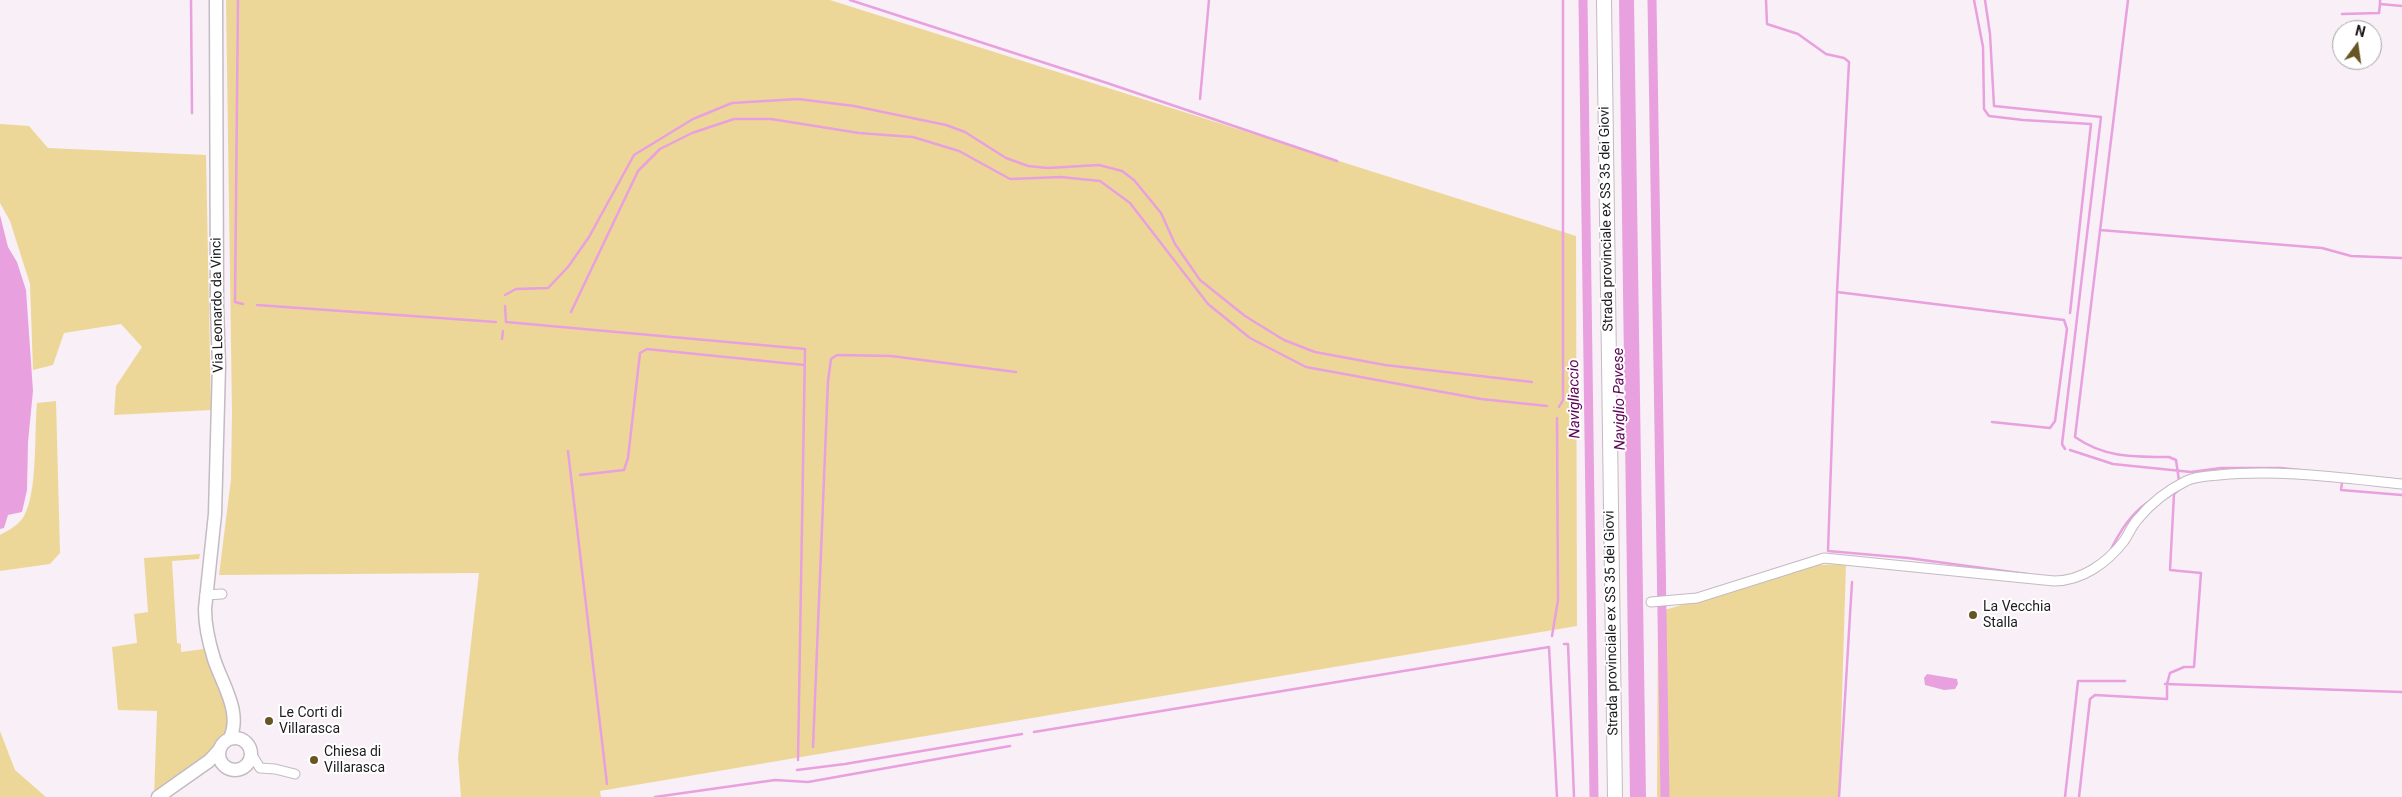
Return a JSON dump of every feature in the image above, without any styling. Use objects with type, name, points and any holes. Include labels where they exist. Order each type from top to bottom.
[{"type":"main road","name":"Strada provinciale ex SS 35 dei Giovi","points":[[1604,0],[1615,797]]},
{"type":"street","name":"Via Leonardo da Vinci","points":[[216,0],[217,306],[219,366],[215,514],[204,609],[205,624],[215,660],[230,700],[238,713],[236,739]]},
{"type":"street","points":[[1658,602],[1704,596],[1824,558],[2054,582],[2068,581],[2098,566],[2124,541],[2138,519],[2153,504],[2169,490],[2188,480],[2236,473],[2297,474],[2402,484]]},
{"type":"street","points":[[205,595],[222,594]]},
{"type":"street","points":[[158,797],[209,761],[222,744],[236,739],[250,746],[252,755],[260,768],[295,774]]},
{"type":"street","points":[[220,749],[220,759],[226,767]]},
{"type":"street","points":[[188,776],[216,766],[235,770],[244,767],[252,755]]},
{"type":"shaded area","points":[[226,0],[830,0],[1576,236],[1577,626],[600,791],[601,797],[461,797],[458,757],[479,573],[219,575],[231,479],[232,413]]},
{"type":"shaded area","points":[[1619,0],[1634,0],[1646,797],[1630,797]]},
{"type":"shaded area","points":[[0,124],[29,126],[48,148],[206,155],[211,410],[114,415],[116,386],[142,347],[121,324],[64,333],[53,365],[33,370],[30,284],[10,221],[0,203]]},
{"type":"shaded area","points":[[0,215],[8,247],[17,262],[26,290],[33,391],[28,442],[27,490],[22,512],[8,515],[4,528],[0,529]]},
{"type":"shaded area","points":[[56,401],[60,553],[50,564],[0,571],[0,535],[22,519],[32,492],[37,403]]},
{"type":"shaded area","points":[[200,554],[199,559],[172,561],[177,643],[181,644],[181,652],[204,649],[230,717],[226,738],[215,750],[154,797],[157,711],[118,710],[112,647],[137,643],[134,614],[148,612],[144,558]]},
{"type":"shaded area","points":[[1846,564],[1839,797],[1657,797],[1658,612],[1817,565]]},
{"type":"shaded area","points":[[1927,674],[1957,679],[1958,684],[1955,689],[1944,690],[1925,685],[1924,678]]},
{"type":"shaded area","points":[[0,731],[15,770],[46,797],[0,797]]},
{"type":"waterway","points":[[191,0],[192,113]]},
{"type":"waterway","points":[[238,0],[235,302],[243,304]]},
{"type":"waterway","points":[[850,0],[1107,83],[1337,161]]},
{"type":"waterway","points":[[1200,99],[1209,0]]},
{"type":"waterway","points":[[1559,407],[1563,400],[1563,0]]},
{"type":"waterway","name":"Navigliaccio","points":[[1583,0],[1594,797]]},
{"type":"waterway","points":[[1652,0],[1665,797]]},
{"type":"waterway","points":[[1766,0],[1767,24],[1798,34],[1826,54],[1844,58],[1849,62],[1837,292],[1828,551],[1908,558],[2027,574]]},
{"type":"waterway","points":[[1974,0],[1983,47],[1984,109],[1989,116],[2091,124],[2070,313]]},
{"type":"waterway","points":[[1985,0],[1990,34],[1994,106],[2101,117],[2062,444],[2065,449]]},
{"type":"waterway","points":[[2128,0],[2075,437],[2086,444],[2109,453],[2169,457],[2176,460],[2179,481]]},
{"type":"waterway","points":[[2380,0],[2380,4],[2402,6]]},
{"type":"waterway","points":[[2342,14],[2379,13],[2380,4]]},
{"type":"waterway","points":[[505,295],[516,289],[548,288],[568,267],[589,237],[634,155],[693,119],[732,103],[798,99],[854,106],[946,125],[965,132],[1006,158],[1028,166],[1048,168],[1099,165],[1122,171],[1134,180],[1161,213],[1175,244],[1200,280],[1245,316],[1284,340],[1315,352],[1385,365],[1532,382]]},
{"type":"waterway","points":[[571,312],[638,171],[660,149],[692,133],[734,119],[771,119],[859,133],[913,137],[959,151],[1010,179],[1061,177],[1100,181],[1130,203],[1208,304],[1250,338],[1306,367],[1481,399],[1547,406]]},
{"type":"waterway","points":[[2100,230],[2322,248],[2351,256],[2402,258]]},
{"type":"waterway","points":[[1837,292],[2064,320],[2067,329],[2055,421],[2050,428],[1992,422]]},
{"type":"waterway","points":[[257,305],[496,322]]},
{"type":"waterway","points":[[505,306],[506,322],[805,349],[798,760]]},
{"type":"waterway","points":[[502,339],[503,331]]},
{"type":"waterway","points":[[580,475],[624,470],[628,458],[640,353],[647,349],[804,365]]},
{"type":"waterway","points":[[813,747],[828,381],[831,359],[837,355],[891,356],[1016,372]]},
{"type":"waterway","points":[[1552,636],[1558,600],[1557,418]]},
{"type":"waterway","points":[[2070,450],[2113,464],[2191,472],[2221,468],[2281,468],[2308,471]]},
{"type":"waterway","points":[[568,451],[607,784]]},
{"type":"waterway","points":[[2342,483],[2341,490],[2402,495]]},
{"type":"waterway","points":[[2079,797],[2090,699],[2095,695],[2167,699],[2167,684],[2170,673],[2184,667],[2194,667],[2201,573],[2170,570],[2174,494],[2183,486]]},
{"type":"waterway","points":[[2111,549],[2126,523],[2148,502]]},
{"type":"waterway","points":[[1839,797],[1852,582]]},
{"type":"waterway","points":[[1564,644],[1568,644],[1574,797]]},
{"type":"waterway","points":[[1034,732],[1549,647],[1557,797]]},
{"type":"waterway","points":[[2065,797],[2078,681],[2125,681]]},
{"type":"waterway","points":[[2165,684],[2402,692]]},
{"type":"waterway","points":[[797,770],[845,764],[1022,734]]},
{"type":"waterway","points":[[655,797],[775,780],[808,782],[1010,746]]},
{"type":"place","name":"La Vecchia Stalla","points":[[1973,615]]},
{"type":"place","name":"Le Corti di Villarasca","points":[[269,721]]},
{"type":"place","name":"Chiesa di Villarasca","points":[[314,760]]},
{"type":"water label","name":"Naviglio Pavese","points":[[1620,399]]}]
